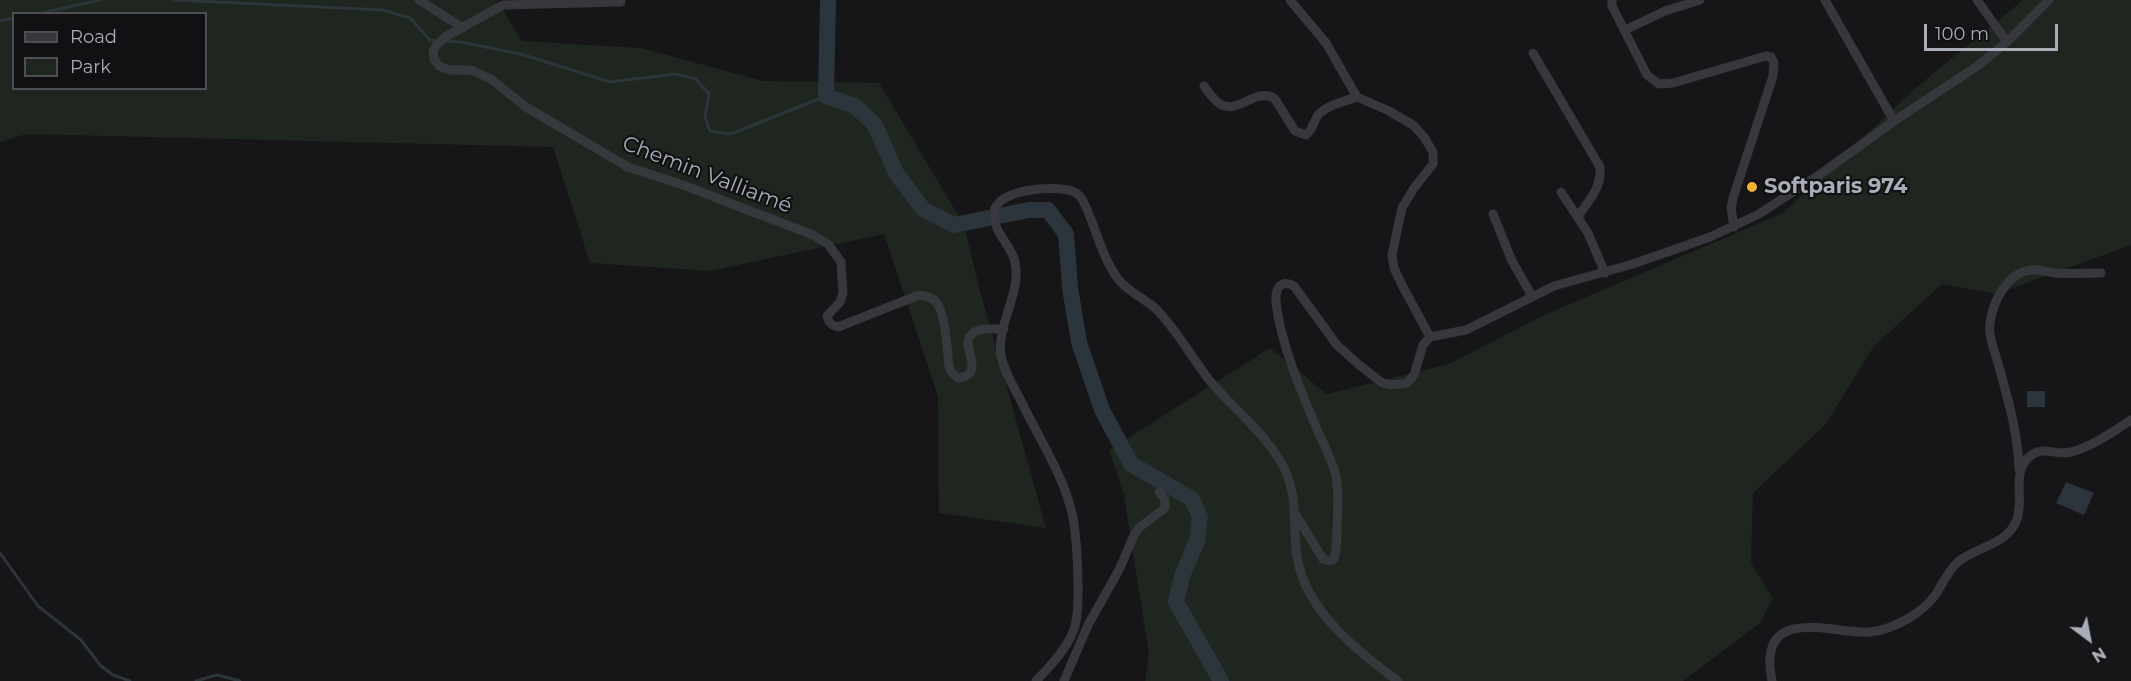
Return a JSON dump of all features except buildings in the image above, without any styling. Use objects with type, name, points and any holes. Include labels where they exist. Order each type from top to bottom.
[{"type":"street","points":[[419,0],[463,28]]},
{"type":"street","points":[[1290,0],[1326,43],[1357,97],[1413,125],[1424,136],[1433,152],[1433,164],[1402,208],[1392,255],[1394,268],[1430,338]]},
{"type":"street","points":[[1612,0],[1612,6],[1647,75],[1659,84],[1673,83],[1766,56],[1771,57],[1774,63],[1773,76],[1733,198],[1731,208],[1734,227]]},
{"type":"street","points":[[1625,30],[1665,11],[1700,0]]},
{"type":"street","points":[[1825,0],[1894,121]]},
{"type":"street","points":[[1977,0],[2007,42]]},
{"type":"street","points":[[1296,514],[1323,559],[1329,561],[1334,559],[1339,503],[1336,477],[1300,390],[1290,359],[1275,296],[1279,285],[1288,283],[1293,286],[1336,345],[1381,382],[1390,385],[1407,383],[1414,375],[1423,345],[1430,338],[1477,326],[1554,286],[1605,273],[1734,227],[1780,201],[1976,67],[2007,42],[2049,0]]},
{"type":"street","name":"Chemin Valliamé","points":[[621,2],[503,5],[445,38],[436,46],[433,52],[434,59],[439,66],[450,70],[471,70],[491,79],[526,107],[628,168],[683,185],[828,244],[841,262],[843,283],[840,302],[827,316],[832,326],[838,327],[919,295],[927,296],[935,300],[938,305],[942,317],[949,366],[954,376],[958,378],[964,377],[973,366],[968,342],[971,334],[977,331],[1004,329]]},
{"type":"street","points":[[1533,53],[1600,167],[1598,189],[1578,217]]},
{"type":"street","points":[[1204,86],[1218,103],[1226,106],[1261,95],[1270,96],[1275,99],[1295,131],[1302,135],[1310,131],[1321,112],[1357,97]]},
{"type":"street","points":[[1036,681],[1069,640],[1075,625],[1077,610],[1072,513],[1061,479],[1004,368],[1000,341],[1016,278],[1015,262],[996,226],[994,212],[997,204],[1014,193],[1066,189],[1079,195],[1087,209],[1102,249],[1119,280],[1158,310],[1210,381],[1279,458],[1288,474],[1294,497],[1296,549],[1299,568],[1307,588],[1333,625],[1398,681]]},
{"type":"street","points":[[1561,192],[1578,217],[1599,256],[1605,273]]},
{"type":"street","points":[[1492,214],[1512,261],[1532,296]]},
{"type":"street","points":[[1772,681],[1770,658],[1774,643],[1785,632],[1795,628],[1810,627],[1859,632],[1886,629],[1908,619],[1927,605],[1960,560],[1994,544],[2008,533],[2019,508],[2019,472],[2016,432],[1990,334],[1990,317],[1995,303],[2010,281],[2020,273],[2032,270],[2054,273],[2101,273]]},
{"type":"street","points":[[2019,472],[2024,462],[2037,451],[2062,453],[2076,451],[2131,420]]},
{"type":"street","points":[[1064,681],[1088,625],[1119,570],[1134,535],[1140,527],[1164,508],[1165,500],[1159,492]]},
{"type":"street","points":[[1069,640],[1070,668]]},
{"type":"street","points":[[1050,666],[1064,660],[1070,668]]},
{"type":"green space","points":[[0,0],[497,0],[522,41],[641,48],[763,81],[879,83],[964,225],[1046,528],[939,513],[938,397],[884,234],[710,271],[590,263],[553,147],[26,134],[0,142]]},
{"type":"green space","points":[[2023,0],[2131,0],[2131,245],[1996,294],[1942,284],[1874,346],[1825,425],[1753,493],[1751,563],[1773,598],[1760,623],[1683,681],[1145,681],[1149,654],[1124,495],[1109,450],[1270,348],[1327,394],[1449,364],[1544,315],[1783,213],[1918,86]]},
{"type":"shaded area","points":[[2027,391],[2045,391],[2045,407],[2027,407]]},
{"type":"shaded area","points":[[2066,482],[2094,493],[2084,515],[2056,503]]},
{"type":"waterway","points":[[46,12],[100,0]]},
{"type":"waterway","points":[[174,0],[383,10],[410,18],[430,40],[437,41]]},
{"type":"waterway","points":[[828,0],[826,96],[855,106],[875,125],[896,173],[923,209],[954,225],[1029,210],[1048,210],[1066,234],[1070,288],[1079,342],[1102,410],[1131,464],[1192,499],[1200,517],[1197,541],[1182,576],[1176,602],[1221,681]]},
{"type":"waterway","points":[[0,21],[12,18]]},
{"type":"waterway","points":[[444,41],[461,42],[524,55],[610,82],[675,74],[696,79],[709,94],[705,117],[710,131],[731,134],[826,96]]},
{"type":"waterway","points":[[0,553],[38,606],[81,640],[101,666],[113,675],[130,681]]},
{"type":"waterway","points":[[196,681],[217,675],[240,681]]},
{"type":"place","name":"Softparis 974","points":[[1752,187]]}]
